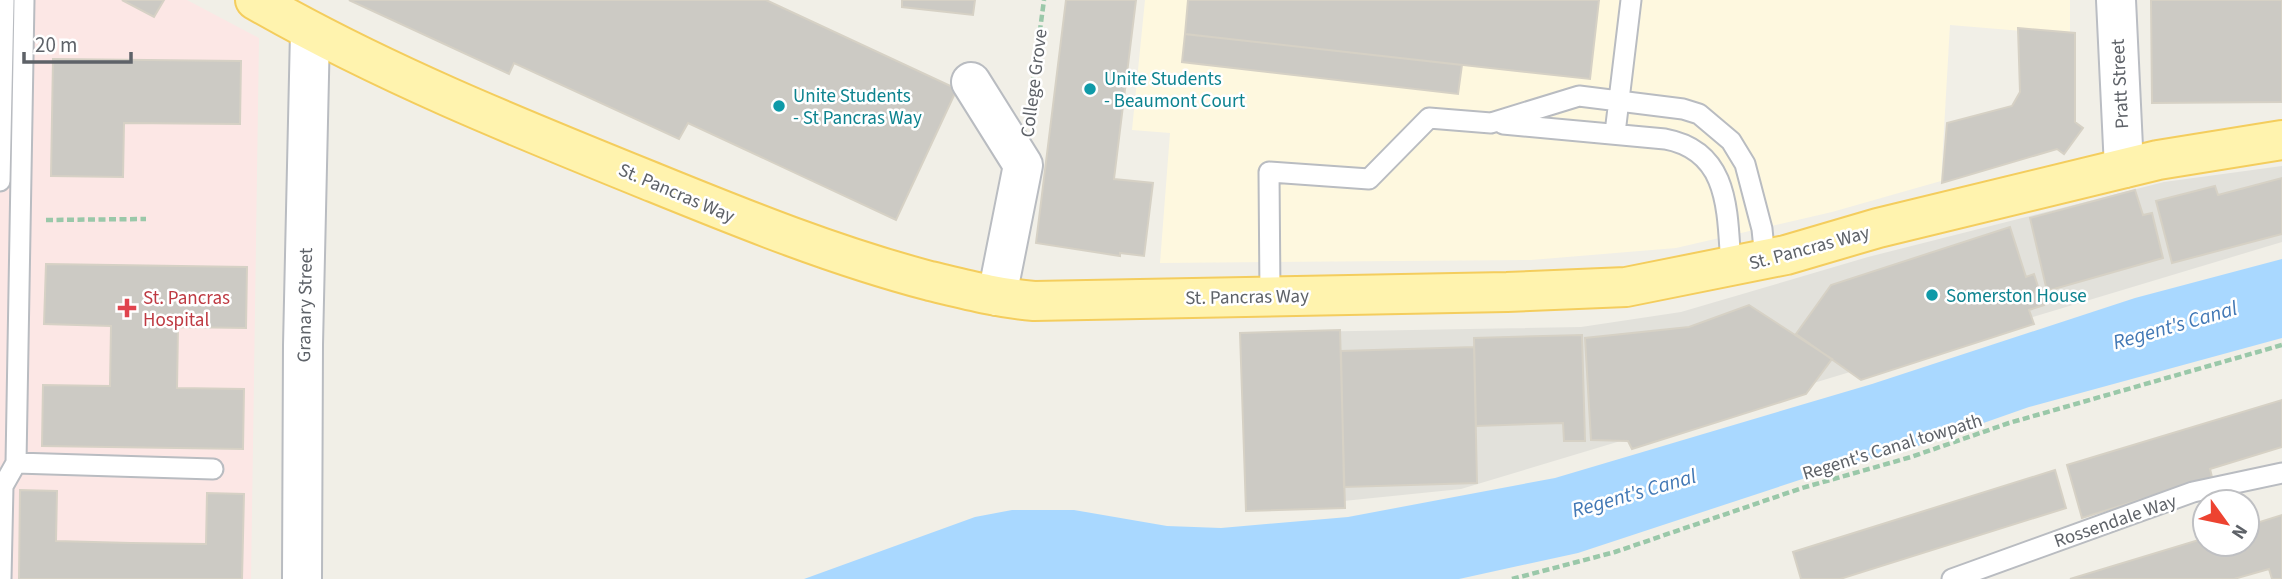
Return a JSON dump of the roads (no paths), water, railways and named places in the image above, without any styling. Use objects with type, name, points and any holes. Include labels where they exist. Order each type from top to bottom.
[{"type":"main road","name":"St. Pancras Way","points":[[255,0],[310,32],[479,111],[736,217],[874,266],[997,296],[1034,301],[1612,289],[1748,263],[2124,168],[2282,140]]},
{"type":"street","name":"Pratt Street","points":[[2116,0],[2124,168]]},
{"type":"street","name":"Granary Street","points":[[302,579],[303,331],[310,32]]},
{"type":"street","name":"College Grove","points":[[971,82],[1023,165],[997,296]]},
{"type":"lane","points":[[0,181],[4,0]]},
{"type":"lane","points":[[1,579],[3,486],[16,463],[24,0]]},
{"type":"lane","points":[[1615,133],[1631,0]]},
{"type":"lane","points":[[1491,123],[1579,96],[1684,109],[1699,114],[1731,141],[1745,164],[1762,229],[1748,263]]},
{"type":"lane","points":[[1270,295],[1269,172],[1368,179],[1429,118],[1615,133],[1686,142],[1710,161],[1748,263]]},
{"type":"lane","points":[[16,463],[213,469]]},
{"type":"lane","name":"Rossendale Way","points":[[1952,579],[2193,492],[2282,473]]},
{"type":"water","name":"Regent's Canal","points":[[2282,259],[2282,338],[2029,407],[1918,446],[1836,468],[1578,553],[1459,579],[804,579],[975,517],[1012,510],[1074,510],[1167,526],[1221,528],[1348,517],[1555,478],[1872,384],[2135,298]]},
{"type":"place","name":"Unite Students - Beaumont Court","points":[[1090,89]]},
{"type":"place","name":"Unite Students - St Pancras Way","points":[[779,106]]},
{"type":"place","name":"Somerston House","points":[[1932,295]]},
{"type":"place","name":"St. Pancras Hospital","points":[[127,308]]}]
